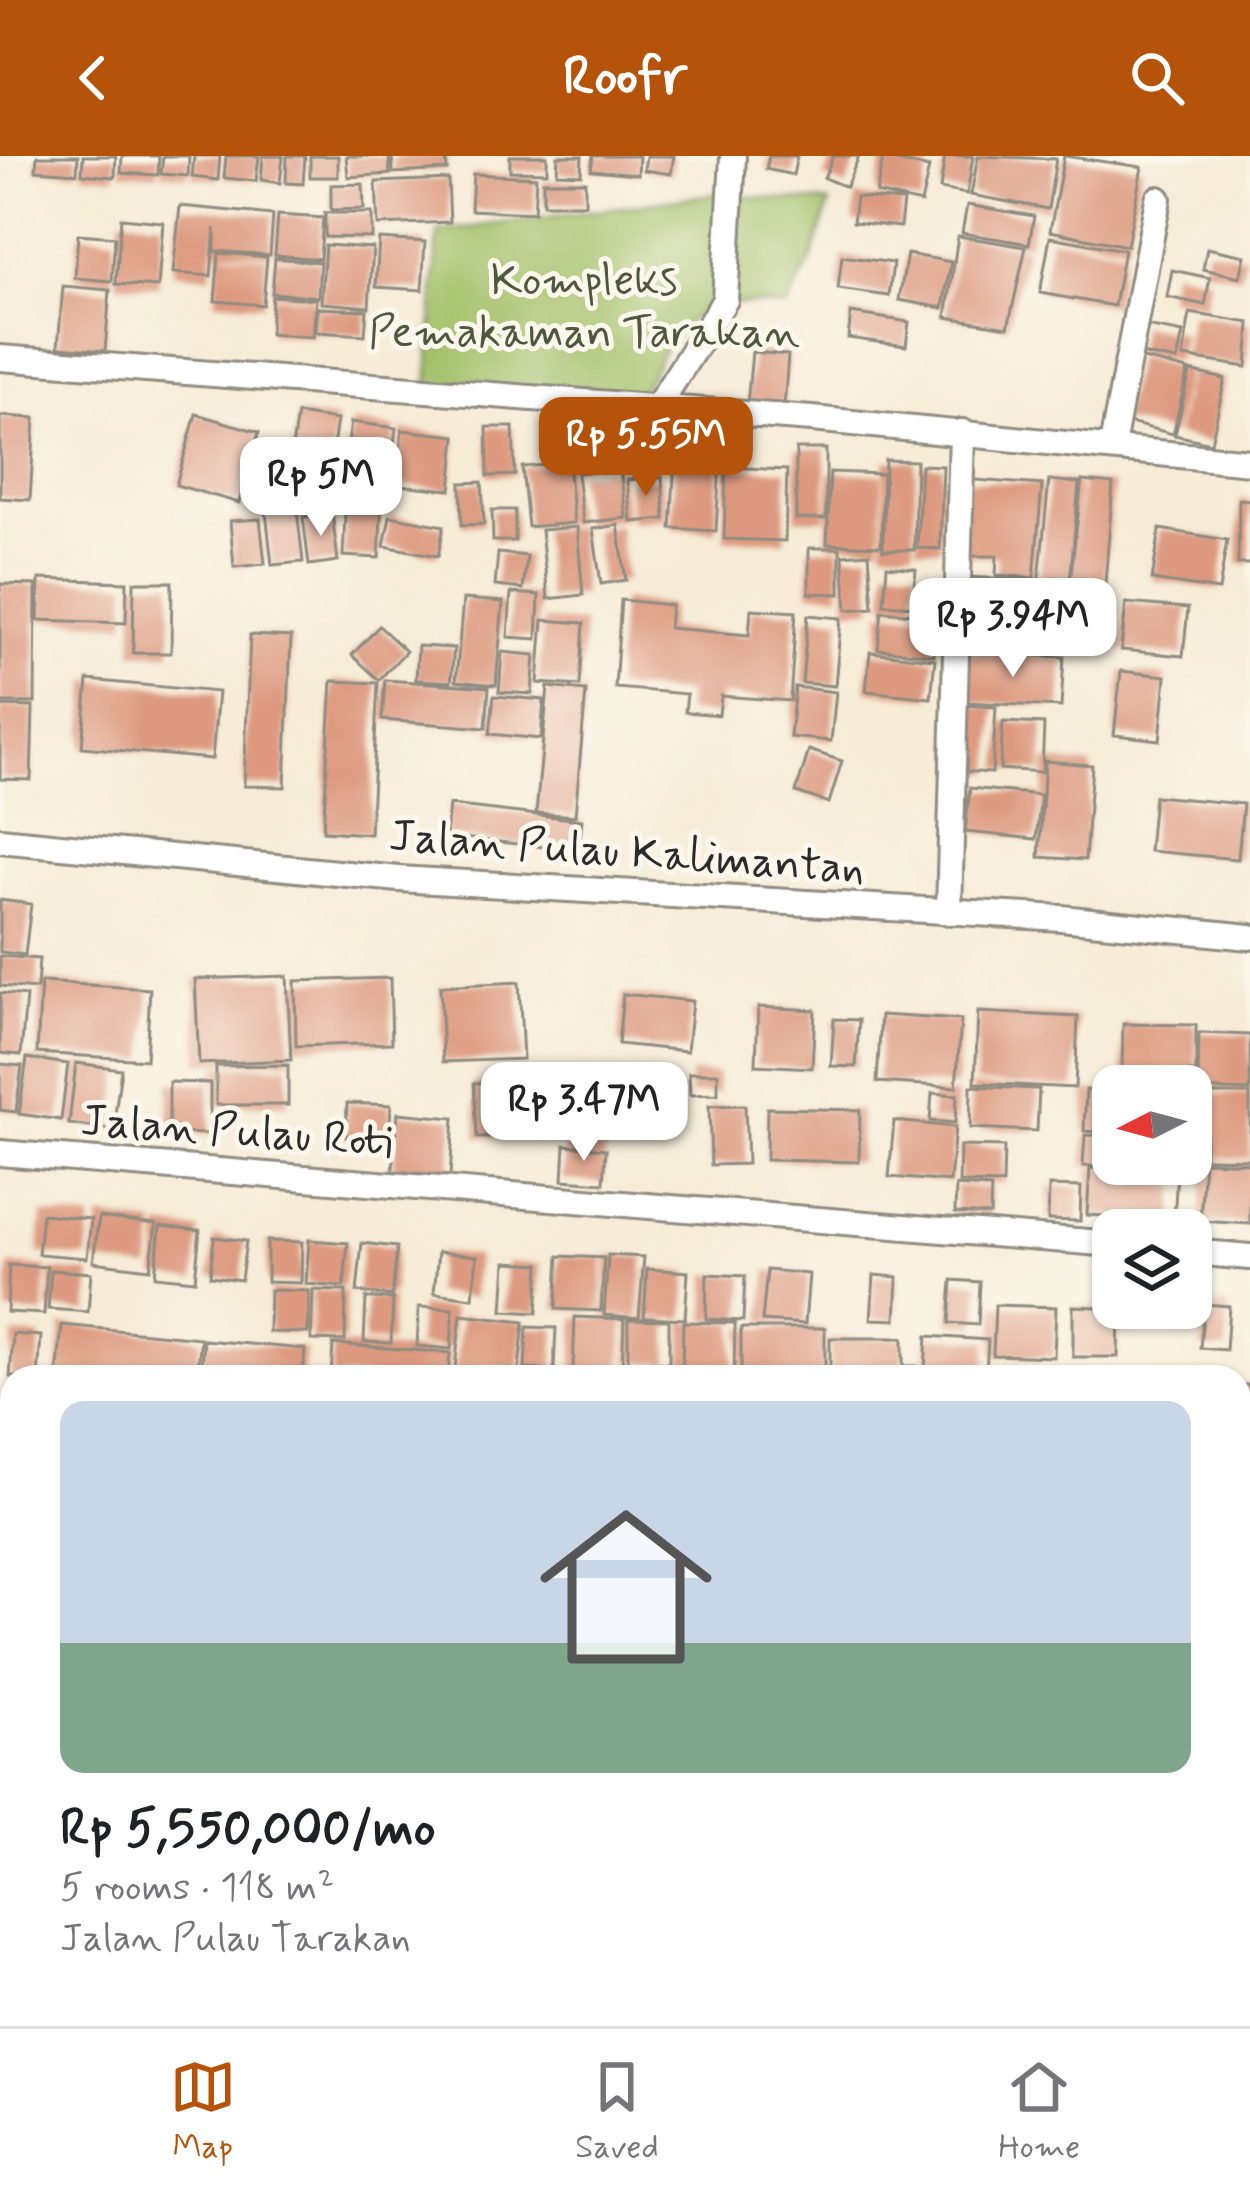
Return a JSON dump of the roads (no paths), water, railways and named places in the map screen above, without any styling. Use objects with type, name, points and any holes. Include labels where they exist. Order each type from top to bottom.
[{"type":"street","points":[[657,407],[725,300],[733,157]]},
{"type":"street","points":[[1112,446],[1158,200]]},
{"type":"street","points":[[0,358],[962,432],[1250,462]]},
{"type":"street","points":[[949,912],[962,432]]},
{"type":"street","name":"Jalan Pulau Kalimantan","points":[[0,840],[399,879],[949,912],[1250,937]]},
{"type":"street","name":"Jalan Pulau Roti","points":[[0,1153],[1092,1242]]},
{"type":"street","points":[[1212,1254],[1250,1257]]},
{"type":"park label","name":"Kompleks Pemakaman Tarakan","points":[[584,304]]}]
